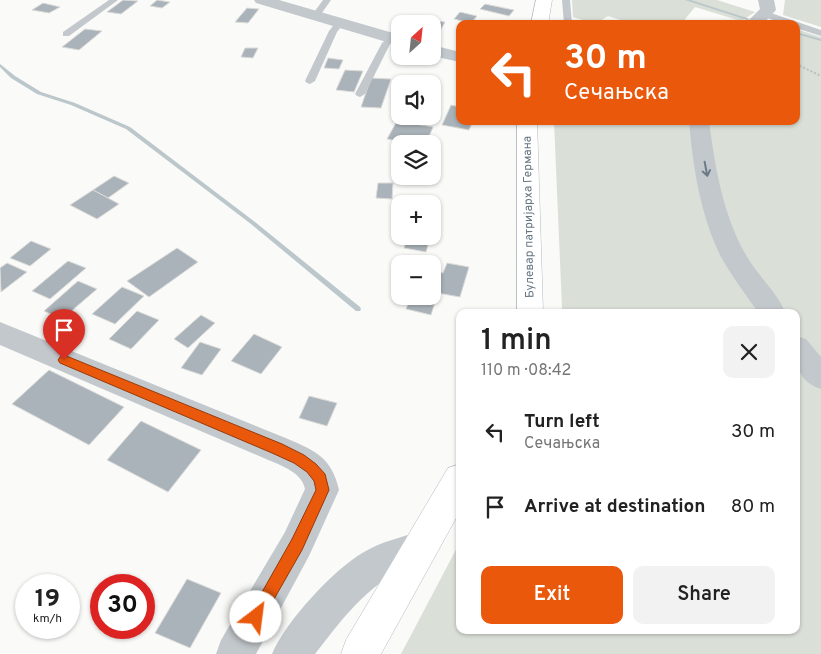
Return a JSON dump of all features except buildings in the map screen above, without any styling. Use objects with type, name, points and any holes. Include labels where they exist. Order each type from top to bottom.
[{"type":"main road","points":[[540,20],[544,0]]},
{"type":"main road","name":"Булевар патријарха Германа","points":[[527,125],[530,309]]},
{"type":"main road","points":[[360,654],[456,485]]},
{"type":"street","points":[[264,0],[391,38]]},
{"type":"street","points":[[441,52],[456,56]]},
{"type":"street","points":[[700,125],[707,175],[722,232],[734,256],[770,309]]},
{"type":"street","points":[[0,333],[277,448],[312,468],[320,479],[322,490],[318,501],[297,544],[235,654]]},
{"type":"street","points":[[800,352],[821,377]]},
{"type":"street","points":[[291,654],[316,623],[361,577],[375,566],[395,556],[419,549]]},
{"type":"lane","points":[[66,34],[114,0]]},
{"type":"lane","points":[[316,16],[327,0]]},
{"type":"lane","points":[[566,0],[568,20]]},
{"type":"lane","points":[[761,13],[783,20]]},
{"type":"lane","points":[[310,81],[340,23]]},
{"type":"lane","points":[[800,26],[821,33]]},
{"type":"lane","points":[[360,94],[384,47],[391,42]]},
{"type":"path","points":[[800,66],[821,76]]},
{"type":"shaded area","points":[[572,0],[717,0],[755,12],[743,20],[695,7],[684,20],[620,20],[608,16],[602,20],[582,20],[573,17]]},
{"type":"shaded area","points":[[785,0],[821,0],[821,27],[783,15]]},
{"type":"shaded area","points":[[800,30],[821,37],[821,654],[401,654],[456,550],[456,634],[800,634],[800,309],[562,308],[554,125],[800,125]]},
{"type":"waterway","points":[[687,0],[748,19]]},
{"type":"waterway","points":[[800,34],[821,40]]},
{"type":"waterway","points":[[0,65],[13,77],[39,93],[73,104],[128,128],[253,223],[358,309]]},
{"type":"route","points":[[64,360],[277,448],[312,468],[320,479],[322,490],[318,501],[297,544],[256,617]]}]
